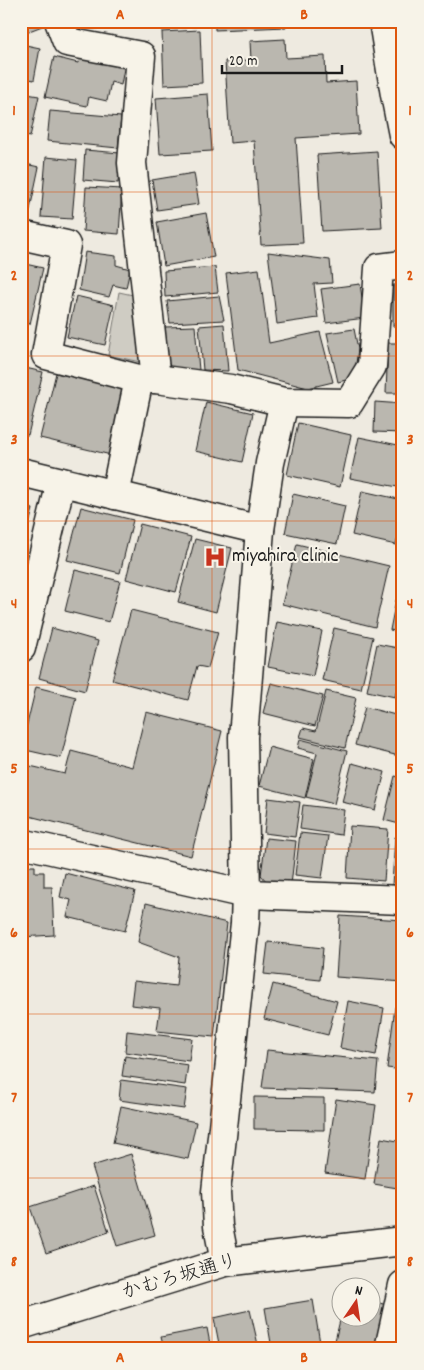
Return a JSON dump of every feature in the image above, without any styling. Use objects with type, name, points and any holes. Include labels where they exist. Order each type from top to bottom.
[{"type":"street","points":[[59,21],[67,42],[141,56],[132,163],[148,379],[115,495]]},
{"type":"street","points":[[383,21],[399,96],[403,134]]},
{"type":"street","points":[[21,235],[66,245],[46,355],[148,379],[230,389],[284,402],[348,403],[372,366],[378,268],[403,265]]},
{"type":"street","points":[[225,1262],[218,1226],[216,1192],[246,894],[242,737],[260,530],[270,463],[284,402]]},
{"type":"street","points":[[21,472],[260,530]]},
{"type":"street","points":[[21,648],[26,612],[61,482]]},
{"type":"street","points":[[21,843],[246,894],[403,900]]},
{"type":"street","name":"かむろ坂通り","points":[[21,1326],[225,1262],[403,1241]]},
{"type":"street","points":[[389,1349],[403,1285]]},
{"type":"shaded area","points":[[119,292],[142,297],[145,363],[108,355]]},
{"type":"building","points":[[21,21],[49,21],[50,23],[24,33]]},
{"type":"building","points":[[215,21],[285,21],[286,27],[215,30]]},
{"type":"building","points":[[200,30],[202,83],[164,85],[162,32]]},
{"type":"building","points":[[285,39],[286,58],[325,56],[326,83],[356,81],[359,134],[296,138],[303,243],[261,245],[254,141],[230,143],[225,61],[251,60],[250,41]]},
{"type":"building","points":[[21,44],[40,48],[34,80],[21,77]]},
{"type":"building","points":[[80,53],[125,63],[121,85],[111,82],[107,101],[89,97],[87,106],[45,97],[54,57],[78,63]]},
{"type":"building","points":[[21,93],[39,96],[30,137],[21,135]]},
{"type":"building","points":[[208,94],[212,151],[160,154],[156,98]]},
{"type":"building","points":[[50,111],[121,117],[118,148],[47,141]]},
{"type":"building","points":[[85,150],[120,153],[118,183],[83,180]]},
{"type":"building","points":[[377,151],[382,228],[322,231],[317,155]]},
{"type":"building","points":[[46,157],[77,160],[72,219],[41,217]]},
{"type":"building","points":[[21,163],[39,167],[28,219],[21,218]]},
{"type":"building","points":[[194,173],[199,204],[157,210],[152,180]]},
{"type":"building","points":[[86,187],[122,189],[119,234],[83,231]]},
{"type":"building","points":[[206,213],[214,257],[164,266],[157,222]]},
{"type":"building","points":[[85,252],[116,256],[116,265],[130,269],[126,288],[113,285],[109,297],[79,290]]},
{"type":"building","points":[[268,252],[330,260],[332,283],[314,284],[318,318],[277,324]]},
{"type":"building","points":[[21,263],[43,268],[30,324],[21,322]]},
{"type":"building","points":[[215,267],[218,292],[165,297],[164,271]]},
{"type":"building","points":[[259,269],[269,343],[320,332],[333,382],[308,388],[238,370],[226,273]]},
{"type":"building","points":[[360,284],[365,318],[326,323],[321,289]]},
{"type":"building","points":[[393,285],[403,285],[403,326],[393,326]]},
{"type":"building","points":[[76,296],[114,305],[105,345],[67,337]]},
{"type":"building","points":[[219,296],[224,320],[170,323],[167,301]]},
{"type":"building","points":[[224,324],[228,371],[203,370],[199,326]]},
{"type":"building","points":[[195,326],[199,370],[166,371],[165,327]]},
{"type":"building","points":[[354,329],[358,349],[354,378],[338,382],[327,333]]},
{"type":"building","points":[[388,343],[403,343],[403,393],[386,393]]},
{"type":"building","points":[[21,367],[43,372],[28,435],[21,434]]},
{"type":"building","points":[[56,373],[127,390],[111,455],[40,438]]},
{"type":"building","points":[[206,402],[253,413],[242,462],[195,451]]},
{"type":"building","points":[[375,402],[403,404],[403,433],[374,432]]},
{"type":"building","points":[[298,423],[351,435],[340,487],[287,475]]},
{"type":"building","points":[[359,437],[403,446],[403,488],[350,478]]},
{"type":"building","points":[[362,491],[403,500],[403,516],[396,545],[352,535]]},
{"type":"building","points":[[293,494],[345,506],[337,544],[285,533]]},
{"type":"building","points":[[21,506],[33,509],[21,555]]},
{"type":"building","points":[[81,507],[133,520],[120,573],[67,560]]},
{"type":"building","points":[[140,524],[191,537],[176,592],[126,579]]},
{"type":"building","points":[[195,539],[232,548],[216,612],[178,602]]},
{"type":"building","points":[[297,544],[389,566],[375,627],[282,604]]},
{"type":"building","points":[[75,570],[120,581],[109,622],[65,611]]},
{"type":"building","points":[[396,600],[403,602],[403,633],[390,630]]},
{"type":"building","points":[[131,610],[218,632],[208,668],[197,666],[188,700],[112,680]]},
{"type":"building","points":[[277,622],[322,631],[313,676],[268,667]]},
{"type":"building","points":[[52,628],[98,641],[85,691],[39,678]]},
{"type":"building","points":[[334,628],[373,637],[361,689],[322,680]]},
{"type":"building","points":[[377,644],[403,649],[403,662],[395,697],[367,691]]},
{"type":"building","points":[[271,683],[323,696],[315,726],[263,713]]},
{"type":"building","points":[[36,687],[76,697],[61,758],[21,749]]},
{"type":"building","points":[[326,691],[356,698],[345,748],[300,737],[303,728],[316,731]]},
{"type":"building","points":[[365,707],[403,717],[403,757],[355,745]]},
{"type":"building","points":[[146,712],[222,731],[191,856],[21,814],[21,764],[65,774],[71,751],[132,767]]},
{"type":"building","points":[[300,739],[347,751],[334,804],[306,797],[317,753],[298,748]]},
{"type":"building","points":[[269,747],[314,759],[305,798],[259,786]]},
{"type":"building","points":[[352,763],[385,772],[375,810],[342,802]]},
{"type":"building","points":[[395,776],[403,778],[403,825],[384,820]]},
{"type":"building","points":[[268,798],[300,802],[295,837],[264,833]]},
{"type":"building","points":[[303,805],[344,810],[341,835],[300,829]]},
{"type":"building","points":[[350,826],[388,829],[384,881],[347,878]]},
{"type":"building","points":[[300,833],[328,836],[322,878],[295,875]]},
{"type":"building","points":[[395,837],[403,837],[403,885],[392,885]]},
{"type":"building","points":[[266,838],[296,841],[291,885],[267,882],[261,875]]},
{"type":"building","points":[[21,866],[35,866],[35,872],[44,872],[44,887],[52,887],[54,935],[21,937]]},
{"type":"building","points":[[65,873],[135,891],[125,931],[67,917],[71,900],[60,897]]},
{"type":"building","points":[[146,903],[227,923],[214,1037],[157,1031],[160,1008],[131,1005],[134,981],[176,986],[179,957],[138,942]]},
{"type":"building","points":[[340,916],[403,920],[403,982],[336,977]]},
{"type":"building","points":[[268,942],[323,948],[320,980],[264,974]]},
{"type":"building","points":[[273,984],[337,1001],[328,1035],[264,1019]]},
{"type":"building","points":[[348,1001],[384,1008],[376,1055],[340,1048]]},
{"type":"building","points":[[395,1007],[403,1008],[403,1070],[387,1068]]},
{"type":"building","points":[[127,1031],[192,1039],[189,1061],[125,1052]]},
{"type":"building","points":[[267,1050],[378,1061],[375,1092],[262,1088]]},
{"type":"building","points":[[125,1056],[188,1065],[185,1085],[122,1076]]},
{"type":"building","points":[[121,1080],[187,1089],[184,1109],[119,1100]]},
{"type":"building","points":[[254,1097],[324,1098],[324,1130],[254,1129]]},
{"type":"building","points":[[336,1099],[376,1105],[365,1179],[325,1173]]},
{"type":"building","points":[[121,1106],[196,1122],[188,1159],[113,1143]]},
{"type":"building","points":[[381,1138],[403,1142],[403,1189],[374,1184]]},
{"type":"building","points":[[131,1154],[155,1235],[117,1246],[92,1166]]},
{"type":"building","points":[[94,1186],[109,1232],[46,1253],[30,1207]]},
{"type":"building","points":[[313,1300],[321,1349],[272,1349],[265,1308]]},
{"type":"building","points":[[382,1304],[387,1305],[382,1325]]},
{"type":"building","points":[[250,1310],[259,1349],[220,1349],[214,1318]]},
{"type":"building","points":[[207,1328],[211,1349],[164,1349],[161,1337]]},
{"type":"building","points":[[338,1328],[381,1328],[376,1349],[333,1349]]},
{"type":"place","name":"miyahira clinic","points":[[215,557]]}]
